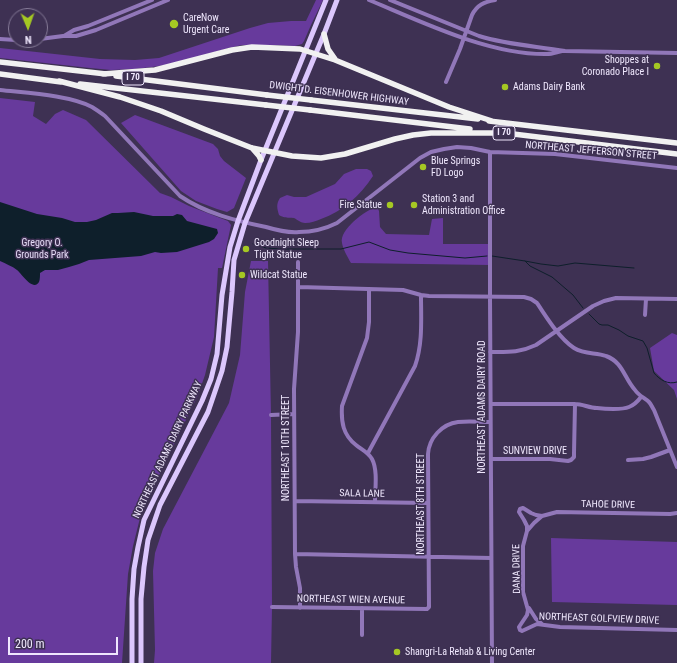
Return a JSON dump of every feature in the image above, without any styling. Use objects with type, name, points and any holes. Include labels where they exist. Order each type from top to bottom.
[{"type":"highway","points":[[324,34],[328,49],[335,60]]},
{"type":"highway","points":[[103,74],[155,70],[232,50],[252,47],[300,49],[335,60],[449,108],[492,121]]},
{"type":"highway","name":"DWIGHT D. EISENHOWER HIGHWAY","points":[[0,62],[677,143]]},
{"type":"highway","name":"DWIGHT D. EISENHOWER HIGHWAY","points":[[0,74],[677,154]]},
{"type":"highway","points":[[59,81],[120,97],[161,111],[252,148],[292,156],[321,158],[345,154],[389,140],[431,133],[500,133]]},
{"type":"highway","points":[[252,148],[261,160]]},
{"type":"main road","name":"NORTHEAST ADAMS DAIRY PARKWAY","points":[[132,663],[132,599],[134,569],[144,520],[202,401],[211,379],[217,354],[222,295],[230,247],[261,160],[326,0]]},
{"type":"main road","name":"NORTHEAST ADAMS DAIRY PARKWAY","points":[[141,663],[141,599],[148,540],[160,505],[208,412],[222,371],[227,347],[234,260],[245,223],[337,0]]},
{"type":"street","points":[[63,36],[74,30],[88,26],[152,0]]},
{"type":"street","points":[[48,38],[76,36],[96,30],[168,0]]},
{"type":"street","points":[[369,0],[464,38],[502,48],[522,52],[548,54],[565,51]]},
{"type":"street","points":[[390,0],[466,31],[499,42],[565,51],[677,53]]},
{"type":"street","points":[[446,82],[472,15],[478,6],[495,0]]},
{"type":"street","name":"NORTHEAST JEFFERSON STREET","points":[[0,90],[68,99],[93,108],[105,116],[180,196],[191,204],[227,218],[245,223],[298,232],[312,232],[337,223],[420,158],[431,152],[444,149],[457,147],[490,152],[555,154],[677,168]]},
{"type":"street","name":"NORTHEAST ADAMS DAIRY ROAD","points":[[490,152],[492,663]]},
{"type":"street","name":"NORTHEAST 10TH STREET","points":[[298,262],[298,332],[294,389],[294,414],[296,568],[300,588],[300,608]]},
{"type":"street","points":[[298,287],[403,290],[429,296],[524,297],[531,299],[537,303],[565,342],[575,349],[588,354],[605,355],[618,363],[635,391],[641,397],[649,401],[677,467]]},
{"type":"street","points":[[369,289],[368,333],[342,406],[341,415],[346,434],[355,444],[368,453],[374,464],[375,502]]},
{"type":"street","points":[[368,453],[418,358],[421,340],[422,295]]},
{"type":"street","points":[[490,352],[517,352],[536,345],[592,307],[604,301],[616,298],[677,299]]},
{"type":"street","points":[[645,315],[646,299]]},
{"type":"street","points":[[491,404],[583,404],[596,408],[622,409],[636,403],[641,397]]},
{"type":"street","name":"SUNVIEW DRIVE","points":[[491,458],[571,460],[574,457],[575,404]]},
{"type":"street","points":[[271,415],[294,414]]},
{"type":"street","name":"NORTHEAST 8TH STREET","points":[[427,610],[429,607],[428,449],[437,432],[445,426],[459,422],[490,422]]},
{"type":"street","points":[[628,460],[643,459],[670,450]]},
{"type":"street","name":"SALA LANE","points":[[295,501],[428,503]]},
{"type":"street","name":"DANA DRIVE","points":[[522,632],[519,627],[527,615],[528,610],[524,592],[523,552],[527,526],[520,513],[520,509],[523,508],[531,513],[542,516]]},
{"type":"street","name":"TAHOE DRIVE","points":[[542,516],[557,512],[676,514]]},
{"type":"street","points":[[527,531],[534,522],[542,516]]},
{"type":"street","points":[[296,554],[491,558]]},
{"type":"street","name":"DANA DRIVE","points":[[527,604],[531,613],[543,624]]},
{"type":"street","name":"NORTHEAST WIEN AVENUE","points":[[272,607],[427,610]]},
{"type":"street","points":[[362,608],[362,635]]},
{"type":"street","name":"NORTHEAST GOLFVIEW DRIVE","points":[[522,632],[537,624],[560,627],[677,630]]},
{"type":"green space","points":[[316,0],[323,0],[304,41],[302,44],[295,46],[242,45],[172,64],[135,69],[111,70],[0,58],[0,48],[100,59],[135,60],[159,58],[268,23],[306,21]]},
{"type":"green space","name":"Gregory O. Grounds Park","points":[[0,98],[35,102],[33,116],[46,124],[55,114],[63,110],[86,120],[160,193],[228,221],[231,225],[222,268],[218,268],[214,337],[205,375],[198,395],[148,498],[140,518],[133,546],[128,574],[122,663],[0,663]]},
{"type":"green space","points":[[135,115],[213,144],[218,149],[220,156],[224,161],[246,178],[234,208],[227,212],[217,209],[196,201],[181,191],[121,123]]},
{"type":"green space","points":[[356,169],[367,169],[371,171],[373,176],[357,196],[337,212],[307,223],[294,218],[279,215],[277,206],[280,198],[287,195],[294,197],[306,197],[335,184],[344,174]]},
{"type":"green space","points":[[377,207],[379,211],[380,227],[386,234],[429,235],[432,219],[443,218],[443,244],[490,244],[490,265],[351,263],[344,251],[342,238],[354,221],[366,212]]},
{"type":"green space","points":[[251,261],[268,261],[271,415],[271,663],[154,663],[153,571],[155,553],[163,529],[229,403],[240,355],[245,292]]},
{"type":"green space","points":[[672,333],[677,335],[677,399],[674,390],[654,371],[650,348]]},
{"type":"green space","points":[[551,538],[677,542],[677,605],[552,602]]},
{"type":"water","points":[[0,202],[37,214],[62,218],[75,222],[96,220],[112,213],[134,212],[153,216],[173,216],[177,214],[182,215],[187,221],[217,229],[218,233],[214,239],[209,242],[177,252],[155,252],[141,256],[89,260],[58,270],[45,270],[40,273],[39,282],[34,285],[27,281],[11,266],[0,261]]},
{"type":"waterway","points":[[253,244],[266,248],[281,249],[341,249],[369,242],[390,250],[408,253],[465,258],[487,256]]},
{"type":"waterway","points":[[492,256],[558,266],[575,263],[634,268]]},
{"type":"waterway","points":[[525,261],[530,266],[552,277],[573,295],[583,308]]},
{"type":"waterway","points":[[589,314],[599,324],[608,325],[628,336],[643,341],[647,348],[654,373],[664,381],[670,383],[677,382]]},
{"type":"place","name":"CareNow Urgent Care","points":[[174,24]]},
{"type":"place","name":"Shoppes at Coronado Place I","points":[[657,66]]},
{"type":"place","name":"Adams Dairy Bank","points":[[505,87]]},
{"type":"place","name":"Blue Springs FD Logo","points":[[423,167]]},
{"type":"place","name":"Fire Statue","points":[[390,205]]},
{"type":"place","name":"Station 3 and Administration Office","points":[[414,205]]},
{"type":"place","name":"Goodnight Sleep Tight Statue","points":[[246,249]]},
{"type":"place","name":"Wildcat Statue","points":[[242,275]]},
{"type":"place","name":"Shangri-La Rehab & Living Center","points":[[397,652]]}]
